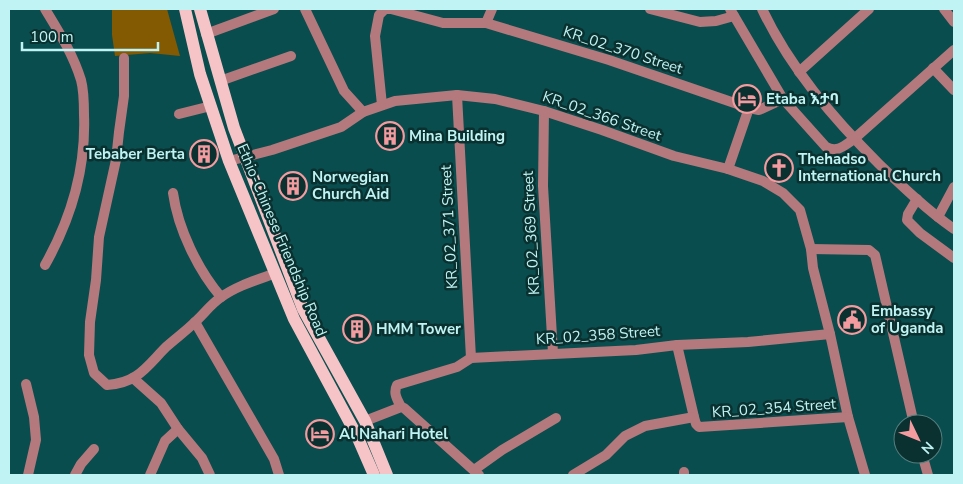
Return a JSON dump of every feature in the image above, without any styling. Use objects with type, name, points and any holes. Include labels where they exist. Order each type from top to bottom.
[{"type":"main road","name":"Ethio-Chinese Friendship Road","points":[[185,9],[200,74],[229,161],[294,319],[357,436],[374,475]]},
{"type":"main road","name":"Ethio-Chinese Friendship Road","points":[[200,9],[244,156],[304,309],[365,421],[387,475]]},
{"type":"street","points":[[45,9],[64,40],[82,83],[85,129],[81,166],[73,202],[59,240],[45,265]]},
{"type":"street","points":[[206,34],[274,9]]},
{"type":"street","points":[[306,9],[344,92],[363,112]]},
{"type":"street","name":"KR_02_370 Street","points":[[382,106],[375,36],[379,15],[385,9],[391,9],[443,23],[486,24],[609,60],[750,108]]},
{"type":"street","points":[[486,24],[492,9]]},
{"type":"street","points":[[650,9],[700,22],[716,21],[732,12],[783,99],[826,147],[832,150],[840,149],[854,139],[954,50]]},
{"type":"street","points":[[762,9],[799,72],[854,139],[917,199],[954,229]]},
{"type":"street","points":[[799,72],[869,9]]},
{"type":"street","points":[[944,9],[954,22]]},
{"type":"street","points":[[220,81],[292,56]]},
{"type":"street","points":[[124,58],[124,96],[120,132],[100,237],[90,322],[89,355],[94,373],[107,385],[125,382],[133,378],[145,370],[166,347],[221,297],[276,273]]},
{"type":"street","points":[[933,68],[954,90]]},
{"type":"street","name":"KR_02_366 Street","points":[[229,161],[272,150],[341,127],[363,112],[396,101],[457,95],[494,99],[544,111],[674,156],[728,169],[763,181],[783,193],[800,210],[811,250]]},
{"type":"street","name":"KR_02_371 Street","points":[[457,95],[472,358]]},
{"type":"street","points":[[728,169],[750,108],[760,110],[783,99]]},
{"type":"street","points":[[180,114],[211,106]]},
{"type":"street","name":"KR_02_369 Street","points":[[544,111],[543,186],[553,353]]},
{"type":"street","points":[[938,217],[954,187]]},
{"type":"street","points":[[173,193],[174,206],[181,226],[200,269],[221,297]]},
{"type":"street","points":[[917,199],[908,214],[907,220],[920,233],[954,258]]},
{"type":"street","points":[[865,475],[848,418],[830,334],[813,268],[811,250],[869,250],[875,255],[912,414]]},
{"type":"street","points":[[195,322],[274,459],[279,475]]},
{"type":"street","name":"KR_02_358 Street","points":[[401,407],[394,389],[397,385],[457,367],[472,358],[636,350],[677,345],[748,342],[830,334]]},
{"type":"street","points":[[677,345],[694,417]]},
{"type":"street","points":[[133,378],[161,403],[178,429],[202,458],[210,475]]},
{"type":"street","points":[[26,384],[34,417],[36,440],[28,475]]},
{"type":"street","points":[[365,421],[401,407],[476,473],[502,450],[556,418]]},
{"type":"street","name":"KR_02_354 Street","points":[[573,475],[606,455],[626,436],[645,426],[694,417],[696,424],[702,428],[848,418]]},
{"type":"street","points":[[150,475],[161,448],[170,435],[178,429]]},
{"type":"street","points":[[75,475],[81,464],[94,449]]},
{"type":"shaded area","points":[[112,9],[167,9],[180,56],[150,53],[115,56],[112,35]]},
{"type":"place","name":"Etaba እታባ","points":[[747,99]]},
{"type":"place","name":"Mina Building","points":[[390,136]]},
{"type":"place","name":"Tebaber Berta","points":[[204,154]]},
{"type":"place","name":"Thehadso International Church","points":[[779,168]]},
{"type":"place","name":"Norwegian Church Aid","points":[[293,186]]},
{"type":"place","name":"Embassy of Uganda","points":[[852,320]]},
{"type":"place","name":"HMM Tower","points":[[357,329]]},
{"type":"place","name":"Al Nahari Hotel","points":[[320,434]]}]
